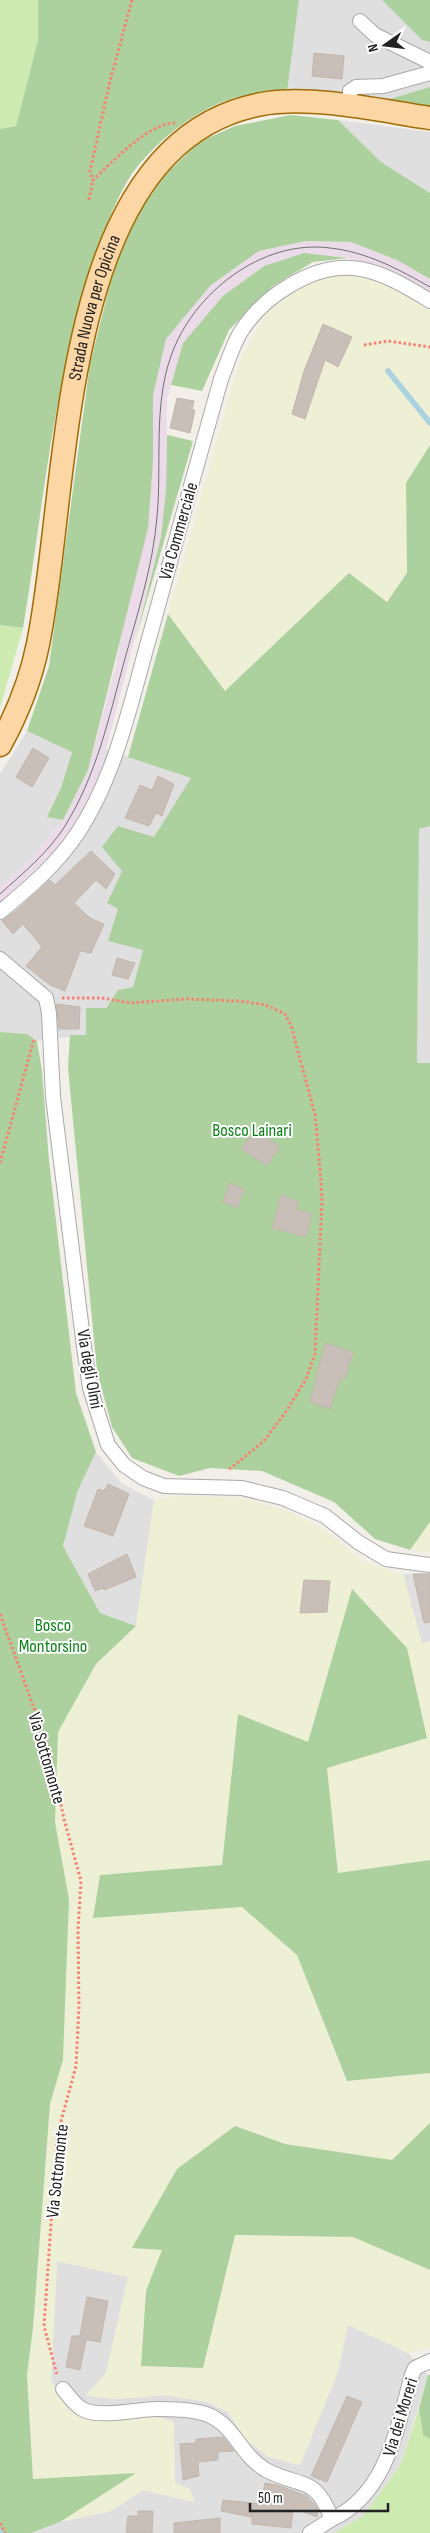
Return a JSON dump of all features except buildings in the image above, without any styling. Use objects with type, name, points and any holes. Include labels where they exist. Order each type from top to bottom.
[{"type":"main road","name":"Strada Nuova per Opicina","points":[[0,746],[27,684],[38,647],[45,611],[69,408],[76,372],[100,280],[117,231],[136,193],[163,158],[191,134],[229,113],[270,103],[349,107],[430,118]]},
{"type":"street","points":[[360,21],[375,35],[430,62]]},
{"type":"street","points":[[349,107],[350,91],[356,87],[383,86],[430,74]]},
{"type":"street","name":"Via Commerciale","points":[[0,912],[58,858],[77,835],[97,798],[135,686],[220,379],[240,334],[258,311],[282,290],[309,273],[331,267],[366,270],[386,276],[430,301]]},
{"type":"street","points":[[0,959],[46,998]]},
{"type":"street","name":"Via degli Olmi","points":[[46,998],[49,1013],[54,1112],[84,1347],[90,1388],[108,1445],[124,1465],[143,1478],[164,1486],[242,1488],[283,1498],[325,1516],[358,1542],[386,1559],[430,1564]]},
{"type":"street","name":"Via dei Moreri","points":[[332,2519],[347,2512],[373,2483],[385,2464],[415,2368],[430,2361]]},
{"type":"street","points":[[63,2388],[72,2401],[84,2410],[97,2412],[157,2409],[183,2410],[212,2415],[232,2432],[255,2463],[278,2476],[310,2486],[320,2494],[332,2519],[310,2533]]},
{"type":"path","points":[[89,200],[93,180],[90,171],[97,150],[110,81],[132,0]]},
{"type":"path","points":[[93,180],[135,143],[166,123],[178,123],[191,134]]},
{"type":"path","points":[[364,345],[388,341],[430,347]]},
{"type":"path","points":[[46,998],[102,998],[130,1003],[186,999],[240,1001],[266,1005],[285,1014],[291,1025],[315,1115],[320,1168],[322,1200],[315,1354],[298,1394],[264,1441],[243,1460],[204,1486]]},
{"type":"path","points":[[0,1163],[36,1030]]},
{"type":"path","name":"Via Sottomonte","points":[[0,1614],[49,1750],[64,1819],[82,1881],[78,1930],[79,2007],[76,2066],[57,2136],[44,2326],[55,2371],[63,2388]]},
{"type":"path","points":[[0,2523],[5,2533]]},
{"type":"shaded area","points":[[299,0],[383,0],[422,40],[430,42],[430,87],[383,101],[287,92]]},
{"type":"shaded area","points":[[338,120],[430,132],[430,193],[381,162]]},
{"type":"shaded area","points":[[306,241],[351,242],[397,260],[430,279],[430,296],[381,269],[348,258],[304,253],[264,266],[223,296],[183,343],[167,399],[166,489],[161,537],[101,769],[80,815],[52,856],[0,902],[0,887],[29,861],[63,820],[88,770],[116,664],[153,462],[153,396],[166,339],[211,285],[259,251]]},
{"type":"shaded area","points":[[27,731],[72,751],[61,788],[48,817],[63,820],[29,861],[0,887],[0,774]]},
{"type":"shaded area","points":[[106,749],[191,778],[154,838],[118,826],[122,871],[107,903],[118,909],[143,950],[133,987],[118,990],[86,1035],[37,1041],[27,1034],[0,1032],[0,902],[52,856],[101,769]]},
{"type":"shaded area","points":[[430,826],[430,1063],[417,1063],[419,829]]},
{"type":"shaded area","points":[[96,1452],[122,1484],[154,1500],[136,1626],[100,1613],[63,1546],[78,1490]]},
{"type":"shaded area","points":[[430,1573],[430,1641],[422,1644],[403,1574]]},
{"type":"shaded area","points":[[57,2261],[128,2277],[106,2373],[86,2395],[117,2399],[165,2395],[208,2402],[228,2412],[246,2440],[269,2457],[299,2465],[337,2375],[348,2324],[408,2353],[428,2375],[401,2464],[363,2517],[334,2533],[31,2533],[60,2522],[111,2511],[143,2490],[194,2502],[175,2483],[152,2415],[93,2422],[65,2404],[51,2381]]},
{"type":"green space","points":[[0,0],[38,0],[38,40],[16,126],[0,129]]},
{"type":"green space","points":[[38,0],[299,0],[287,92],[241,96],[210,107],[196,115],[168,135],[144,159],[128,179],[113,210],[96,253],[70,345],[52,439],[23,628],[0,625],[0,129],[16,126],[38,40]]},
{"type":"green space","points":[[382,0],[430,0],[430,42],[422,40]]},
{"type":"green space","points":[[430,87],[430,108],[383,101]]},
{"type":"green space","points":[[291,115],[338,120],[381,162],[430,193],[430,279],[397,260],[351,242],[306,241],[259,251],[211,285],[166,339],[153,396],[153,462],[148,528],[88,770],[63,820],[47,817],[61,788],[72,752],[27,731],[49,666],[90,364],[111,280],[131,224],[165,175],[199,142],[235,126]]},
{"type":"green space","points":[[304,253],[348,258],[313,262],[273,286],[229,330],[202,391],[171,385],[183,343],[223,296],[264,266]]},
{"type":"green space","points":[[325,274],[371,277],[399,287],[430,306],[430,445],[406,483],[407,574],[387,602],[349,573],[225,691],[168,614],[239,362],[265,315],[311,278]]},
{"type":"green space","points":[[167,435],[193,441],[135,641],[161,537],[166,489]]},
{"type":"green space","name":"Bosco Lainari","points":[[430,445],[430,826],[419,829],[417,1063],[430,1063],[430,1522],[410,1550],[375,1539],[334,1502],[262,1471],[210,1468],[179,1476],[132,1458],[112,1427],[97,1371],[68,1068],[70,1035],[86,1035],[86,1008],[106,1008],[118,990],[133,987],[143,950],[108,941],[118,909],[107,903],[122,871],[102,847],[118,826],[154,837],[191,778],[128,757],[168,614],[225,691],[349,573],[387,602],[407,573],[406,483]]},
{"type":"green space","points":[[0,625],[23,628],[0,708]]},
{"type":"green space","name":"Bosco Montorsino","points":[[0,1032],[27,1034],[37,1041],[42,1071],[49,1161],[76,1393],[96,1452],[78,1490],[63,1546],[100,1613],[136,1626],[96,1664],[58,1732],[55,1822],[69,1899],[63,2060],[50,2104],[33,2328],[27,2375],[33,2479],[136,2473],[60,2522],[31,2533],[0,2533]]},
{"type":"green space","points":[[189,1495],[247,1499],[288,1511],[326,1531],[362,1561],[403,1574],[422,1644],[430,1641],[430,1860],[338,1873],[327,1768],[327,1672],[308,1742],[238,1714],[222,1865],[100,1875],[93,1918],[242,1907],[297,1954],[346,2081],[430,2073],[430,2123],[392,2160],[285,2144],[235,2126],[133,2247],[163,2249],[146,2291],[141,2366],[203,2368],[235,2234],[353,2237],[430,2270],[430,2348],[408,2353],[348,2325],[337,2375],[300,2465],[269,2457],[246,2440],[228,2412],[208,2402],[165,2395],[117,2399],[86,2396],[106,2373],[128,2277],[57,2261],[51,2381],[65,2404],[93,2422],[152,2415],[174,2422],[175,2483],[189,2488],[195,2502],[143,2490],[111,2511],[60,2522],[135,2474],[33,2479],[27,2375],[33,2328],[50,2104],[63,2060],[69,1899],[55,1822],[58,1732],[96,1664],[136,1625],[154,1500]]},
{"type":"green space","points":[[430,1522],[430,1553],[410,1550]]},
{"type":"green space","points":[[352,1589],[407,1648],[427,1738],[327,1768],[338,1873],[430,1860],[430,2073],[347,2081],[297,1955],[242,1907],[93,1918],[100,1875],[222,1865],[238,1714],[308,1742]]},
{"type":"green space","points":[[430,2123],[430,2270],[353,2237],[235,2235],[203,2368],[141,2366],[146,2291],[162,2250],[132,2248],[177,2169],[235,2126],[285,2144],[392,2160]]},
{"type":"green space","points":[[428,2375],[430,2375],[430,2439],[423,2435],[419,2408]]},
{"type":"green space","points":[[419,2408],[423,2435],[430,2439],[430,2533],[334,2533],[363,2516],[401,2464]]},
{"type":"waterway","points":[[388,371],[430,423]]},
{"type":"tram line","points":[[0,894],[43,854],[58,836],[76,807],[93,767],[107,725],[152,554],[157,517],[160,415],[165,375],[181,333],[196,311],[213,292],[233,275],[256,262],[280,252],[305,247],[330,248],[357,253],[394,268],[430,287]]}]
